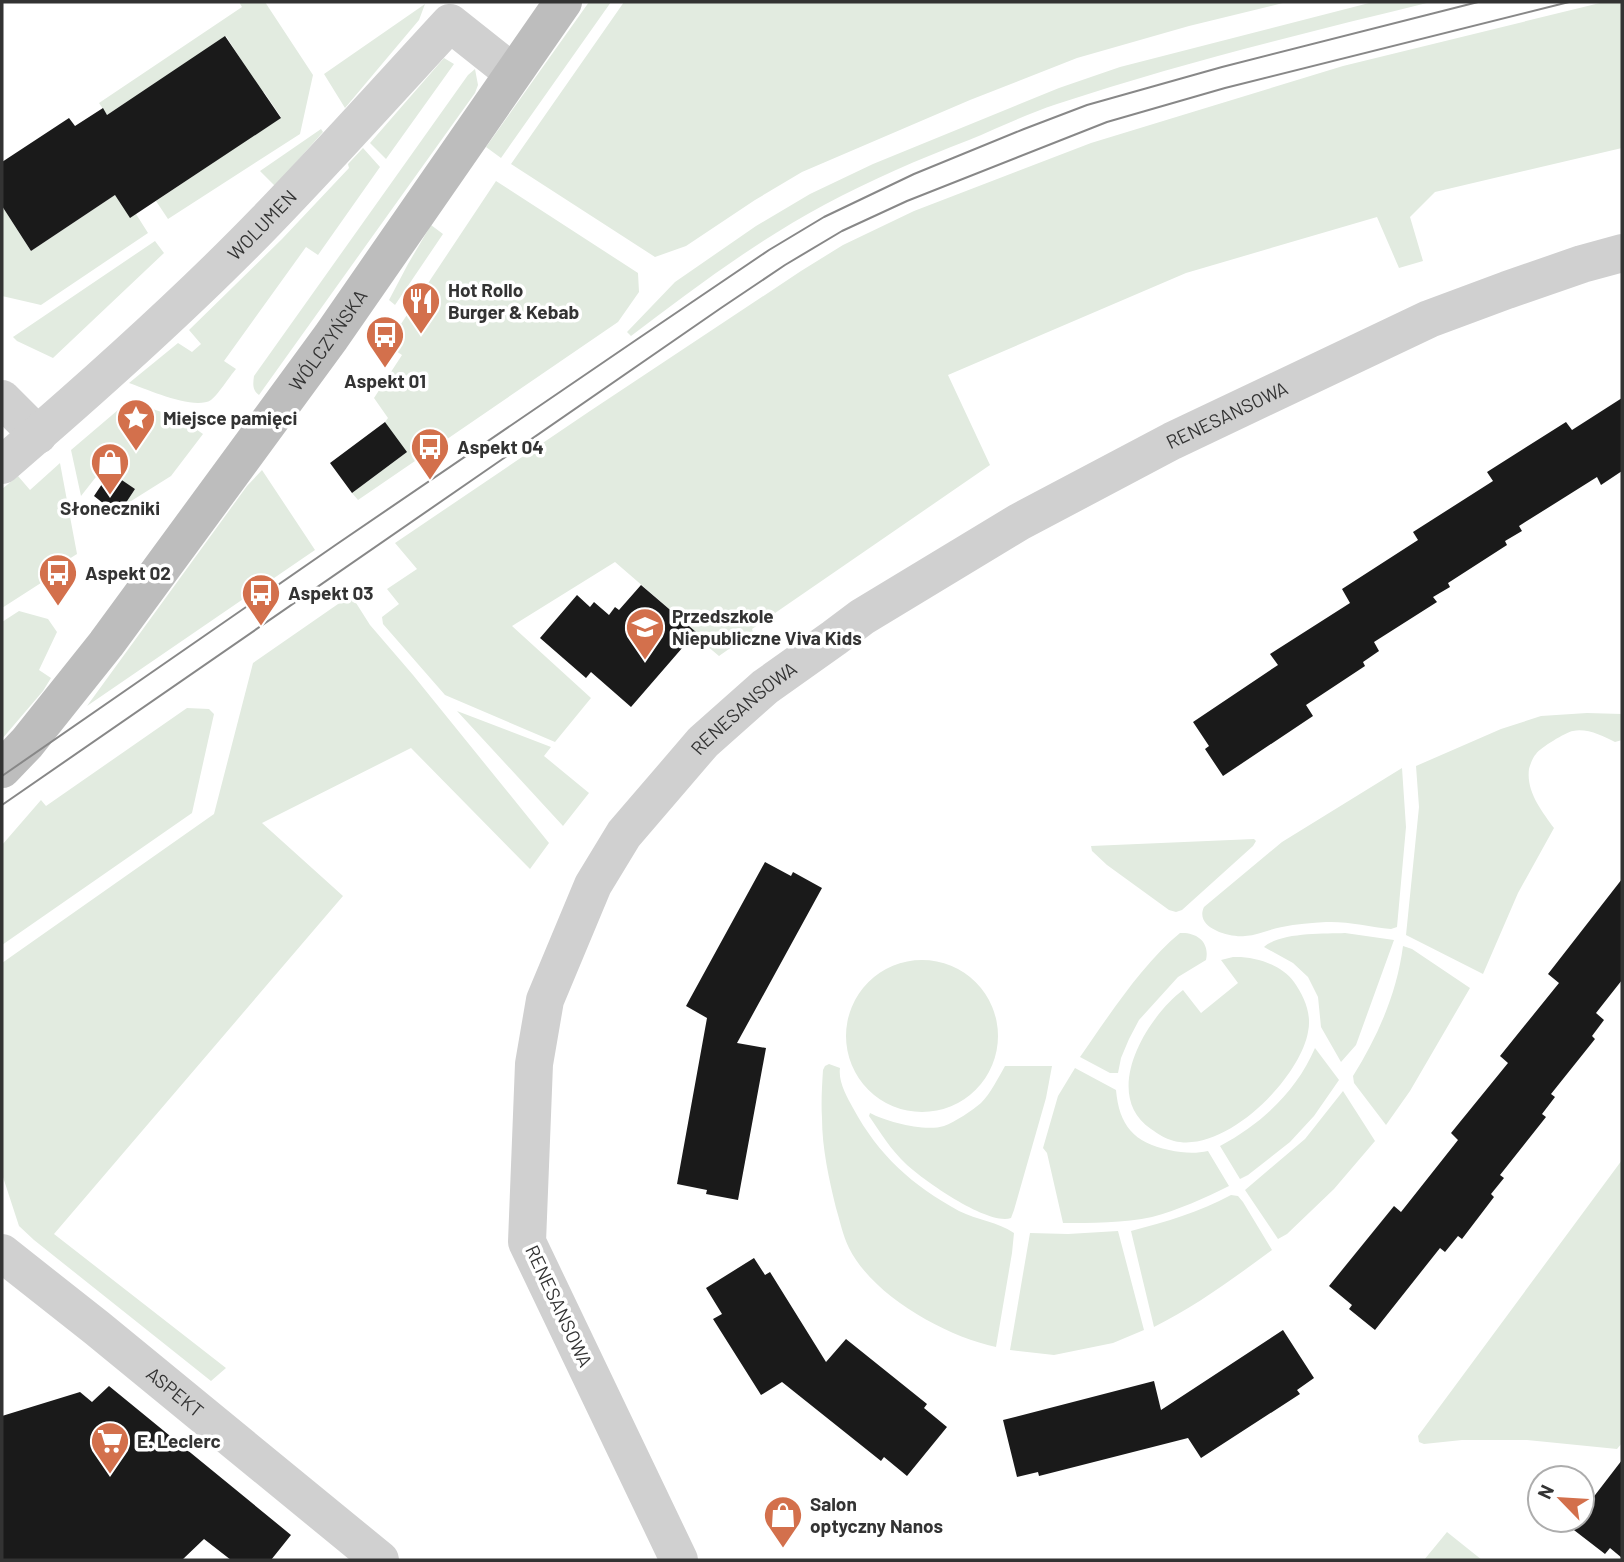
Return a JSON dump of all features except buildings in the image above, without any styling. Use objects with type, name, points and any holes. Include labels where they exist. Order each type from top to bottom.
[{"type":"main road","name":"WÓLCZYŃSKA","points":[[2,769],[27,743],[106,644],[268,424],[563,2]]},
{"type":"street","name":"WOLUMEN","points":[[38,435],[197,290],[256,231],[450,23],[513,73]]},
{"type":"street","name":"RENESANSOWA","points":[[678,1560],[527,1242],[534,1064],[545,1000],[593,884],[624,834],[703,742],[765,687],[862,617],[1019,522],[1172,441],[1429,319],[1583,264],[1622,253]]},
{"type":"street","points":[[2,399],[38,435],[2,465]]},
{"type":"street","name":"ASPEKT","points":[[2,1253],[380,1560]]},
{"type":"shaded area","points":[[239,2],[265,2],[313,75],[300,134],[168,219],[156,201],[281,117],[264,92],[262,93],[226,36],[107,115],[99,103],[242,7]]},
{"type":"shaded area","points":[[589,2],[611,2],[501,158],[486,147]]},
{"type":"shaded area","points":[[624,2],[1287,2],[1077,58],[970,100],[802,172],[686,246],[655,257],[511,164]]},
{"type":"shaded area","points":[[1373,2],[1431,2],[1196,62],[1103,89],[1024,117],[895,170],[798,219],[749,250],[631,336],[627,332],[675,282],[756,226],[810,194],[873,164],[1059,88],[1120,67]]},
{"type":"shaded area","points":[[1604,2],[1622,2],[1622,148],[1435,192],[1410,217],[1423,261],[1399,268],[1377,217],[1186,273],[948,375],[990,465],[752,629],[753,632],[719,656],[694,635],[696,632],[615,562],[512,626],[591,698],[555,742],[445,695],[383,624],[382,617],[399,604],[387,589],[417,569],[395,543],[843,245],[914,211],[1091,143],[1343,66]]},
{"type":"shaded area","points":[[425,4],[419,20],[345,108],[324,74]]},
{"type":"shaded area","points":[[444,58],[454,64],[386,159],[370,143]]},
{"type":"shaded area","points":[[475,69],[478,85],[475,93],[259,395],[254,389],[254,376],[468,75]]},
{"type":"shaded area","points":[[321,129],[323,132],[275,186],[260,171]]},
{"type":"shaded area","points":[[363,148],[380,167],[318,255],[306,247],[224,361],[236,369],[214,398],[203,403],[182,401],[129,383],[178,343],[192,352],[201,344],[189,330],[282,239],[349,168],[348,164]]},
{"type":"shaded area","points":[[496,181],[638,273],[639,292],[618,322],[358,500],[352,493],[404,454],[385,422],[388,418],[374,398],[402,355],[387,345]]},
{"type":"shaded area","points":[[115,195],[136,214],[148,233],[41,305],[2,296],[2,206],[31,251]]},
{"type":"shaded area","points":[[431,225],[443,234],[395,305],[389,300]]},
{"type":"shaded area","points":[[155,241],[164,253],[53,358],[13,337]]},
{"type":"shaded area","points":[[131,402],[180,418],[203,434],[171,476],[128,503],[135,489],[103,468],[81,496],[71,450],[125,404]]},
{"type":"shaded area","points":[[60,463],[77,554],[61,564],[58,572],[2,608],[2,489],[18,476],[30,490]]},
{"type":"shaded area","points":[[262,470],[315,550],[87,706],[247,486]]},
{"type":"shaded area","points":[[351,595],[370,625],[549,843],[530,869],[411,748],[262,823],[343,896],[54,1234],[226,1368],[211,1381],[19,1226],[2,1174],[2,963],[214,814],[253,663]]},
{"type":"shaded area","points":[[19,611],[48,619],[57,632],[39,670],[51,678],[2,739],[2,622]]},
{"type":"shaded area","points":[[187,708],[209,709],[214,714],[192,813],[2,945],[2,845],[41,800],[46,806]]},
{"type":"shaded area","points":[[457,711],[551,747],[544,756],[589,793],[563,826]]},
{"type":"shaded area","points":[[1622,714],[1622,740],[1615,742],[1578,730],[1548,744],[1534,757],[1529,769],[1530,786],[1536,801],[1554,828],[1518,893],[1483,974],[1406,935],[1419,807],[1416,766],[1501,729],[1541,716]]},
{"type":"shaded area","points":[[1402,768],[1406,827],[1397,927],[1391,929],[1326,922],[1287,926],[1239,936],[1215,930],[1204,921],[1204,907],[1282,842]]},
{"type":"shaded area","points":[[1256,841],[1253,846],[1182,910],[1176,912],[1169,910],[1107,865],[1092,851],[1091,846]]},
{"type":"shaded area","points":[[1180,933],[1192,934],[1201,939],[1206,948],[1206,960],[1178,977],[1139,1020],[1121,1058],[1118,1073],[1110,1073],[1080,1057],[1139,975]]},
{"type":"shaded area","points":[[1345,933],[1394,940],[1356,1045],[1341,1062],[1321,1027],[1318,997],[1308,977],[1293,963],[1264,947],[1291,936]]},
{"type":"shaded area","points":[[1403,946],[1412,949],[1470,988],[1410,1091],[1386,1125],[1354,1083],[1353,1076],[1385,1014],[1396,981]]},
{"type":"shaded area","points":[[1233,957],[1266,962],[1289,976],[1304,999],[1309,1019],[1308,1032],[1291,1070],[1258,1109],[1216,1136],[1194,1142],[1174,1141],[1151,1129],[1136,1114],[1129,1096],[1129,1077],[1134,1056],[1156,1018],[1183,990],[1201,1013],[1238,983],[1221,960]]},
{"type":"shaded area","points":[[922,960],[951,966],[976,982],[992,1007],[998,1036],[992,1065],[976,1090],[951,1106],[922,1112],[893,1106],[868,1090],[852,1065],[846,1036],[852,1007],[868,982],[893,966]]},
{"type":"shaded area","points":[[1315,1048],[1339,1080],[1314,1116],[1290,1142],[1240,1179],[1220,1146],[1250,1127],[1276,1105],[1298,1079]]},
{"type":"shaded area","points":[[829,1064],[840,1068],[842,1084],[853,1108],[874,1141],[898,1168],[926,1191],[959,1211],[1014,1233],[996,1347],[955,1334],[912,1311],[875,1282],[860,1266],[849,1248],[836,1208],[823,1141],[823,1070]]},
{"type":"shaded area","points":[[1005,1066],[1052,1066],[1046,1098],[1014,1210],[1011,1218],[1001,1219],[972,1209],[914,1171],[895,1153],[869,1116],[870,1113],[896,1123],[917,1127],[944,1126],[981,1103]]},
{"type":"shaded area","points":[[1075,1068],[1116,1090],[1125,1123],[1138,1137],[1146,1143],[1174,1151],[1208,1151],[1229,1186],[1152,1217],[1119,1222],[1063,1223],[1047,1153],[1043,1148],[1058,1096]]},
{"type":"shaded area","points":[[1343,1091],[1375,1141],[1334,1189],[1287,1234],[1278,1239],[1245,1190],[1305,1139]]},
{"type":"shaded area","points":[[1622,1160],[1622,1443],[1617,1449],[1527,1440],[1419,1442],[1418,1436]]},
{"type":"shaded area","points":[[1231,1195],[1238,1196],[1243,1202],[1272,1250],[1200,1301],[1154,1327],[1131,1231],[1195,1211]]},
{"type":"shaded area","points":[[1118,1231],[1144,1330],[1113,1343],[1054,1355],[1010,1350],[1030,1233]]},
{"type":"shaded area","points":[[1447,1532],[1482,1560],[1424,1560]]},
{"type":"tram line","points":[[2,776],[639,338],[769,250],[824,217],[914,174],[1087,105],[1222,67],[1478,2]]},
{"type":"tram line","points":[[2,805],[721,308],[842,231],[907,201],[1107,122],[1225,88],[1569,2]]},
{"type":"place","name":"Hot Rollo Burger & Kebab","points":[[421,335]]},
{"type":"place","name":"Aspekt 01","points":[[385,369]]},
{"type":"place","name":"Miejsce pamięci","points":[[136,452]]},
{"type":"place","name":"Aspekt 04","points":[[430,481]]},
{"type":"place","name":"Słoneczniki","points":[[110,496]]},
{"type":"place","name":"Aspekt 02","points":[[58,607]]},
{"type":"place","name":"Aspekt 03","points":[[261,627]]},
{"type":"place","name":"Przedszkole Niepubliczne Viva Kids","points":[[645,661]]},
{"type":"place","name":"E. Leclerc","points":[[110,1475]]},
{"type":"place","name":"Salon optyczny Nanos","points":[[783,1549]]}]
